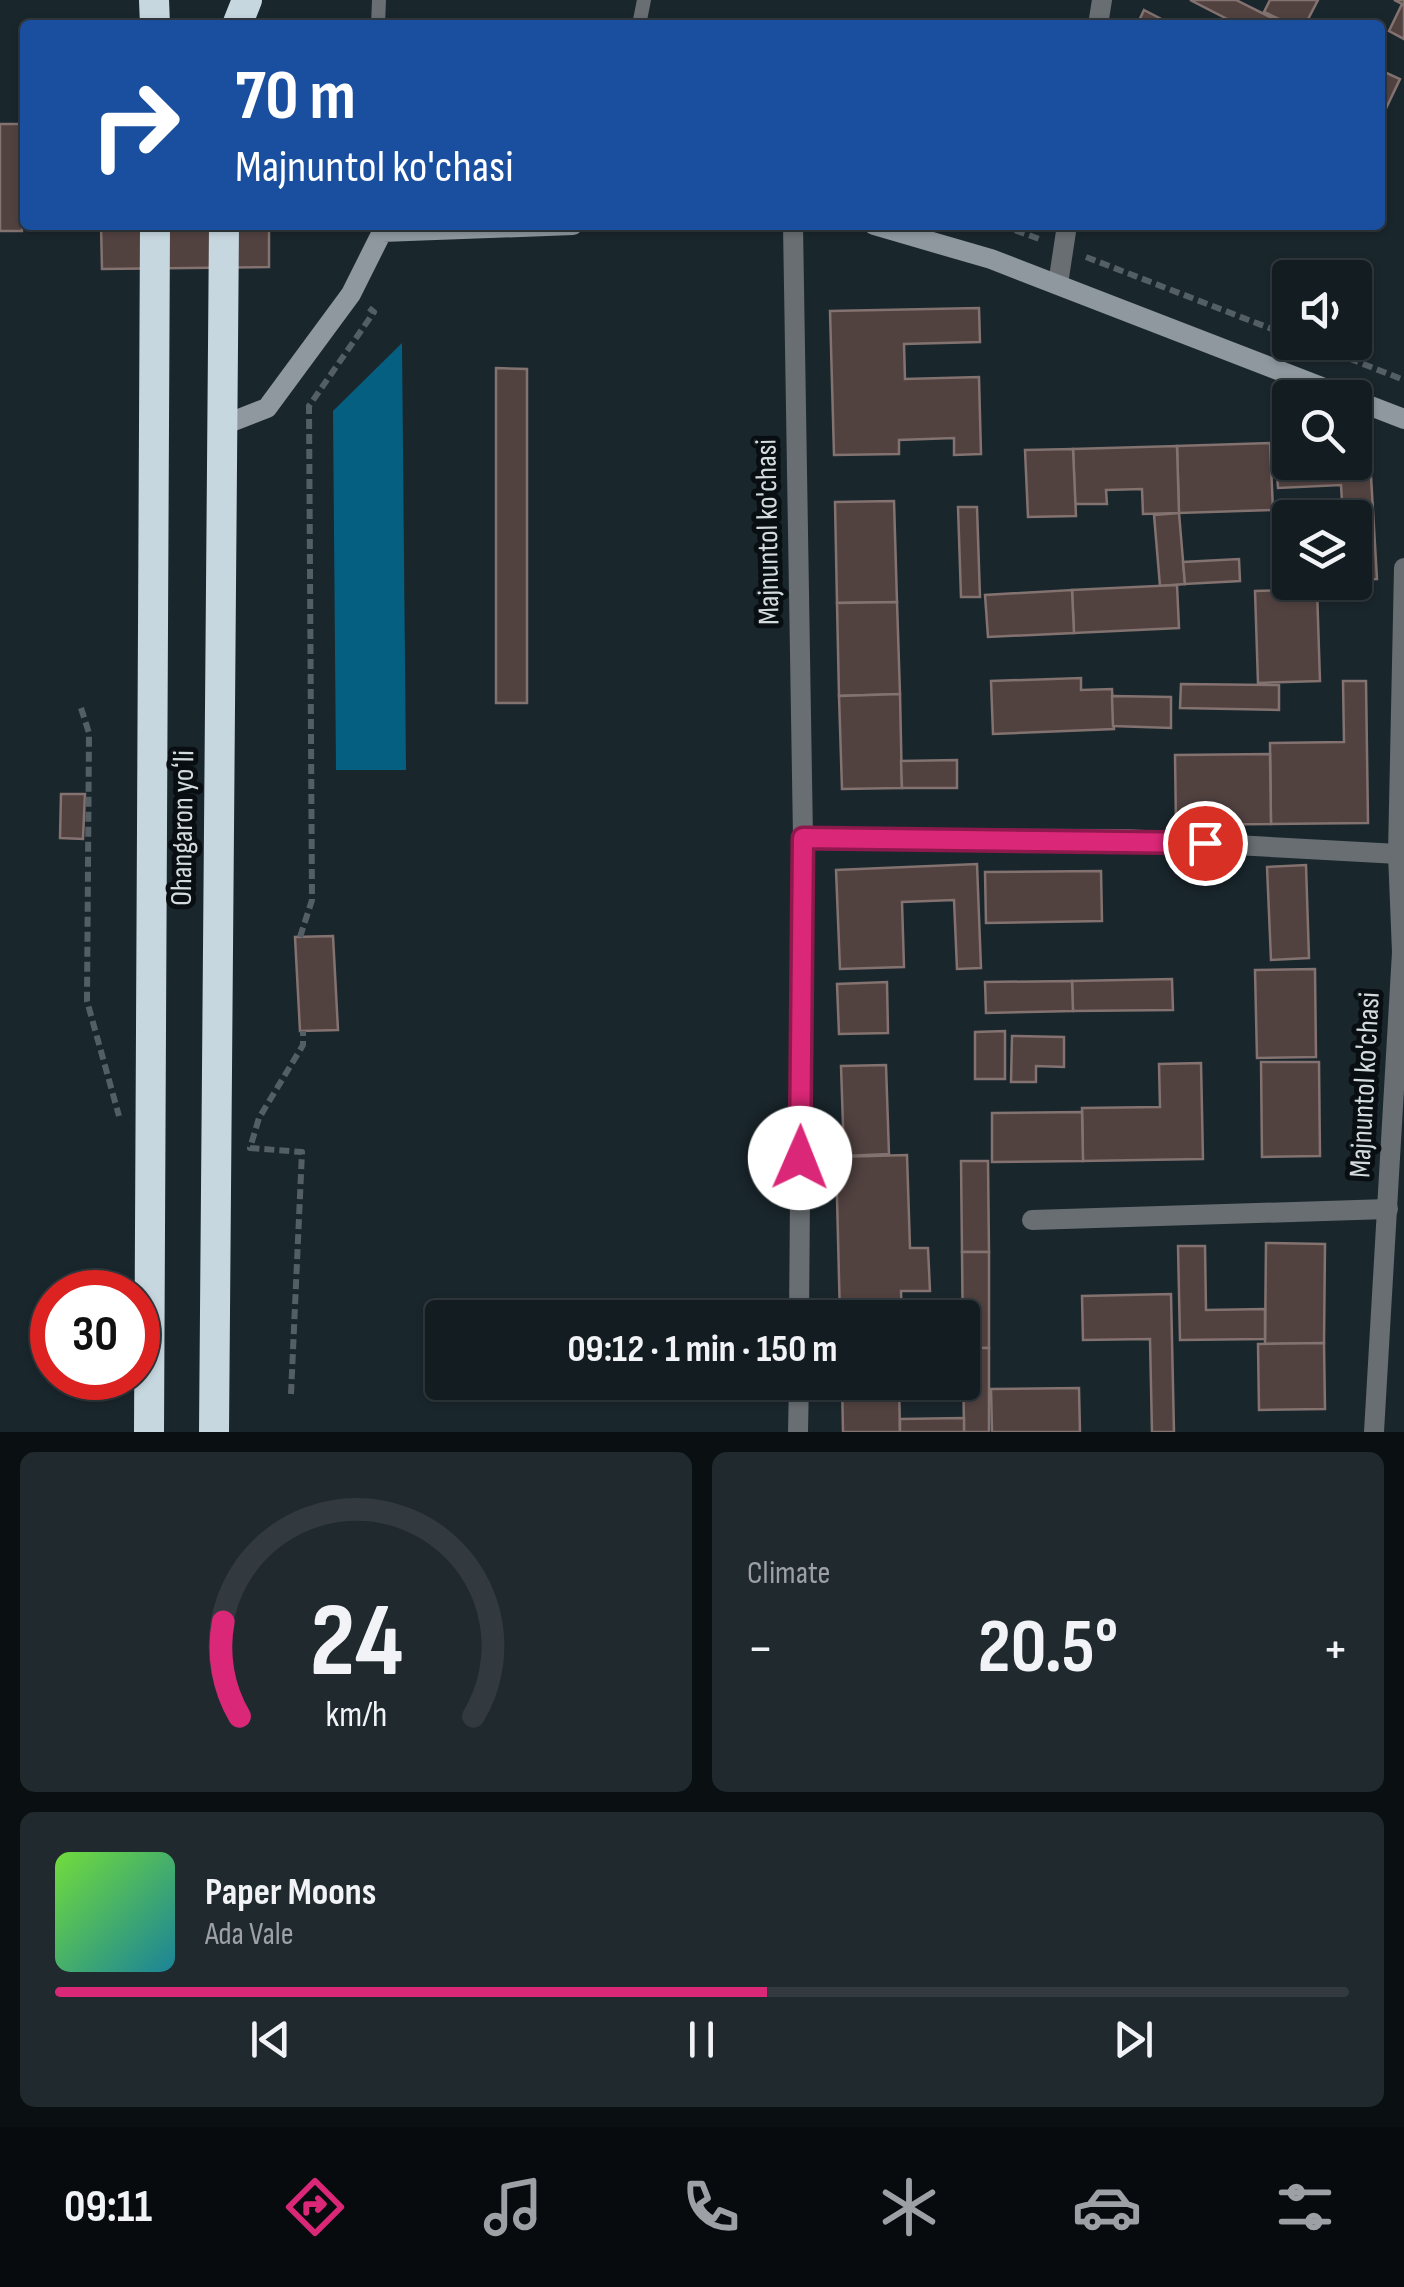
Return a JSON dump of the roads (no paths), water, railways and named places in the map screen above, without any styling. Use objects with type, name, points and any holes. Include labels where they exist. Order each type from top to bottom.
[{"type":"highway","name":"Ohangaron yoʻli","points":[[149,1432],[155,230]]},
{"type":"highway","name":"Ohangaron yoʻli","points":[[214,1432],[217,870],[226,424],[224,230]]},
{"type":"street","points":[[226,424],[267,408],[352,294],[381,230]]},
{"type":"street","name":"Majnuntol ko'chasi","points":[[793,230],[803,838],[799,1300]]},
{"type":"street","points":[[895,230],[1058,284],[1306,380]]},
{"type":"street","points":[[1058,284],[1066,230]]},
{"type":"street","points":[[1372,406],[1404,418]]},
{"type":"street","name":"Majnuntol ko'chasi","points":[[1374,1432],[1394,1259],[1388,1209],[1403,952],[1398,854],[1404,568]]},
{"type":"street","points":[[803,838],[1127,839],[1398,854]]},
{"type":"street","points":[[1032,1220],[1388,1209]]},
{"type":"street","points":[[798,1432],[799,1400]]}]
